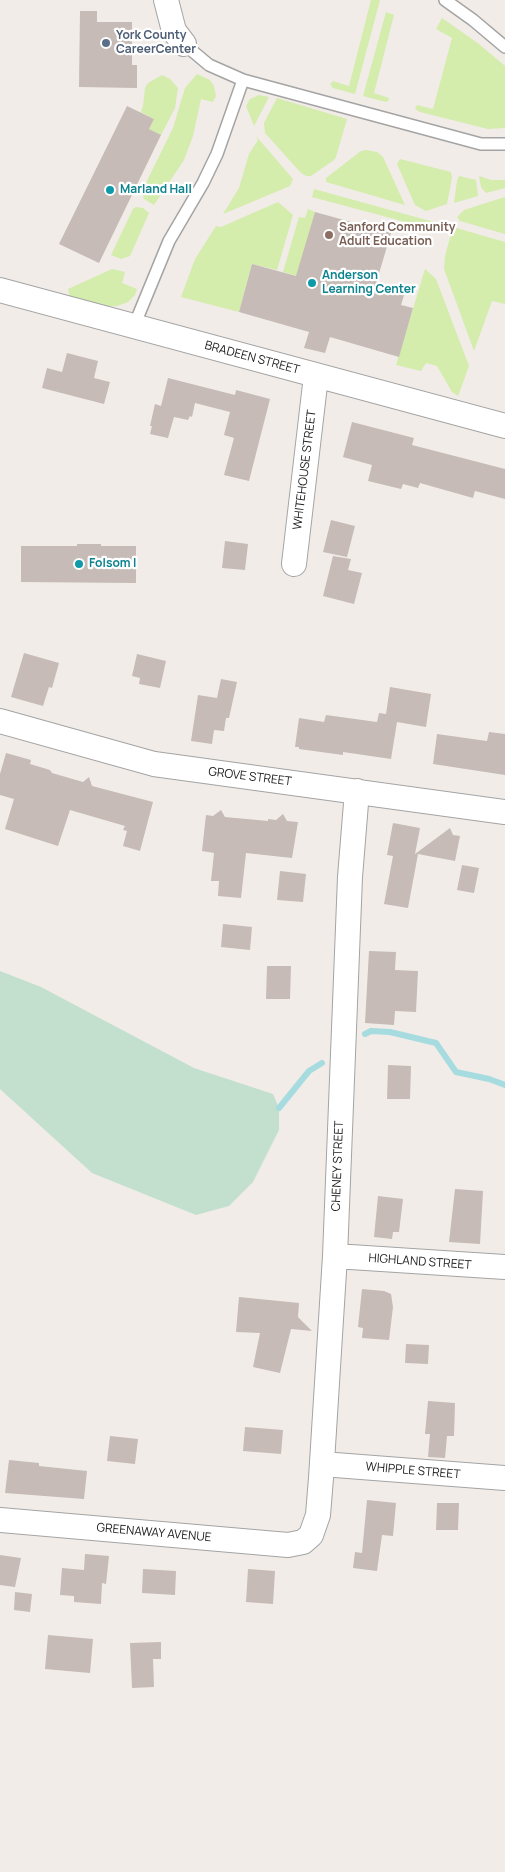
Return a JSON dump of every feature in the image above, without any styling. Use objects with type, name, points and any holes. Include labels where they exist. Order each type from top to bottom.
[{"type":"street","points":[[166,0],[174,31],[184,44]]},
{"type":"street","name":"BRADEEN STREET","points":[[0,290],[505,426]]},
{"type":"street","name":"WHITEHOUSE STREET","points":[[294,564],[316,376]]},
{"type":"street","name":"GROVE STREET","points":[[0,721],[154,764],[357,790],[505,812]]},
{"type":"street","name":"CHENEY STREET","points":[[307,1539],[314,1529],[318,1515],[322,1464],[335,1256],[350,877],[357,790]]},
{"type":"street","name":"HIGHLAND STREET","points":[[335,1256],[505,1267]]},
{"type":"street","name":"WHIPPLE STREET","points":[[322,1464],[505,1478]]},
{"type":"street","name":"GREENAWAY AVENUE","points":[[0,1520],[288,1545],[299,1544],[307,1539]]},
{"type":"lane","points":[[444,0],[473,20],[505,47]]},
{"type":"lane","points":[[184,44],[209,65],[243,80],[481,144],[505,144]]},
{"type":"lane","points":[[134,326],[169,241],[203,183],[217,154],[243,80]]},
{"type":"green space","points":[[371,0],[380,0],[355,94],[333,88],[330,84],[333,81],[349,86]]},
{"type":"green space","points":[[386,12],[394,15],[374,93],[389,98],[386,102],[363,96]]},
{"type":"green space","points":[[442,18],[479,44],[505,66],[505,128],[488,129],[420,112],[415,109],[417,105],[433,109],[452,38],[436,29]]},
{"type":"green space","points":[[197,74],[210,80],[214,86],[216,96],[213,102],[201,99],[193,136],[184,160],[154,205],[144,199],[142,191],[173,128],[185,88]]},
{"type":"green space","points":[[162,75],[170,79],[178,88],[175,108],[161,135],[149,129],[154,119],[141,112],[145,88],[148,83]]},
{"type":"green space","points":[[259,95],[269,97],[254,126],[246,106],[250,99]]},
{"type":"green space","points":[[277,98],[347,119],[336,157],[311,176],[306,176],[300,172],[265,133],[264,123]]},
{"type":"green space","points":[[256,136],[293,179],[290,186],[223,214],[239,188],[249,154],[258,140]]},
{"type":"green space","points":[[361,151],[377,152],[383,157],[405,205],[326,182],[326,178]]},
{"type":"green space","points":[[400,159],[451,172],[452,178],[447,204],[426,211],[415,205],[397,164]]},
{"type":"green space","points":[[459,176],[476,180],[478,196],[454,203]]},
{"type":"green space","points":[[479,176],[491,180],[505,180],[505,188],[486,193],[481,187]]},
{"type":"green space","points":[[314,189],[441,224],[439,231],[312,197]]},
{"type":"green space","points":[[505,197],[505,234],[460,221],[457,217],[464,210]]},
{"type":"green space","points":[[278,202],[293,215],[277,270],[252,264],[239,312],[181,297],[195,259],[216,226],[221,227]]},
{"type":"green space","points":[[136,207],[143,208],[149,213],[130,256],[121,259],[111,255],[133,209]]},
{"type":"green space","points":[[308,209],[315,212],[297,276],[283,272],[299,217],[305,218]]},
{"type":"green space","points":[[453,227],[505,242],[505,304],[492,301],[474,351],[444,269],[445,256]]},
{"type":"green space","points":[[112,269],[125,272],[122,283],[137,289],[135,295],[128,302],[117,306],[109,306],[71,297],[69,294],[68,289]]},
{"type":"green space","points":[[425,269],[436,279],[469,366],[458,396],[452,392],[437,366],[426,363],[421,371],[396,365]]},
{"type":"green space","points":[[0,971],[41,987],[194,1068],[273,1094],[279,1108],[279,1130],[253,1182],[229,1206],[196,1215],[92,1173],[0,1089]]},
{"type":"building","name":"York County CareerCenter","points":[[80,11],[97,11],[97,22],[132,22],[132,65],[137,65],[137,88],[79,87]]},
{"type":"building","name":"Marland Hall","points":[[127,106],[154,119],[149,129],[161,135],[99,263],[59,244]]},
{"type":"building","name":"Anderson Learning Center","points":[[315,212],[391,233],[375,287],[404,295],[401,305],[413,308],[399,357],[330,337],[325,353],[304,348],[309,332],[239,312],[252,264],[296,276]]},
{"type":"building","points":[[67,353],[98,361],[94,378],[110,382],[104,404],[42,388],[47,368],[62,372]]},
{"type":"building","points":[[168,378],[235,395],[236,390],[270,399],[249,481],[224,475],[234,438],[224,435],[230,412],[195,403],[192,417],[190,416],[188,420],[174,417],[168,438],[150,434],[155,404],[161,406]]},
{"type":"building","points":[[352,422],[414,438],[412,445],[505,469],[505,499],[475,491],[473,498],[420,483],[418,488],[403,484],[401,489],[368,481],[372,465],[343,457]]},
{"type":"building","points":[[331,520],[355,526],[347,557],[323,552]]},
{"type":"building","points":[[225,541],[248,544],[245,570],[222,568]]},
{"type":"building","name":"Folsom I","points":[[77,544],[136,546],[136,583],[21,582],[21,546],[77,546]]},
{"type":"building","points":[[333,556],[351,559],[348,570],[362,573],[354,604],[323,596]]},
{"type":"building","points":[[24,653],[59,663],[52,688],[49,687],[43,706],[11,697]]},
{"type":"building","points":[[137,654],[166,661],[160,688],[139,684],[140,678],[132,676]]},
{"type":"building","points":[[221,679],[237,682],[224,731],[214,730],[212,744],[191,741],[198,695],[217,698]]},
{"type":"building","points":[[390,687],[431,694],[426,727],[397,722],[391,759],[343,752],[343,755],[295,747],[299,718],[324,722],[326,715],[377,722],[379,713],[386,714]]},
{"type":"building","points":[[489,732],[505,734],[505,775],[433,764],[437,734],[487,741]]},
{"type":"building","points":[[6,753],[31,760],[30,764],[50,770],[52,773],[83,782],[89,777],[92,786],[153,802],[140,851],[123,846],[127,831],[123,830],[125,826],[70,810],[58,846],[5,829],[14,799],[0,795],[0,774]]},
{"type":"building","points":[[221,810],[225,817],[268,821],[268,819],[276,820],[283,814],[287,821],[298,822],[292,858],[246,853],[241,898],[218,896],[219,881],[211,881],[214,853],[202,851],[206,815],[213,816]]},
{"type":"building","points":[[393,823],[420,828],[415,854],[450,828],[453,835],[460,836],[455,861],[418,854],[408,908],[384,904],[393,856],[387,855]]},
{"type":"building","points":[[462,865],[479,868],[474,893],[457,890]]},
{"type":"building","points":[[280,871],[306,874],[303,902],[277,900]]},
{"type":"building","points":[[223,924],[252,927],[250,950],[221,947]]},
{"type":"building","points":[[369,951],[396,952],[395,970],[418,971],[416,1012],[395,1011],[394,1025],[365,1023]]},
{"type":"building","points":[[267,966],[291,966],[290,999],[266,999]]},
{"type":"building","points":[[388,1065],[411,1066],[410,1099],[387,1099]]},
{"type":"building","points":[[455,1189],[483,1191],[480,1244],[449,1242]]},
{"type":"building","points":[[378,1196],[403,1199],[399,1232],[393,1232],[392,1239],[374,1237]]},
{"type":"building","points":[[362,1289],[384,1291],[391,1294],[393,1307],[389,1340],[362,1338],[363,1328],[358,1327]]},
{"type":"building","points":[[239,1297],[299,1303],[298,1317],[312,1331],[291,1329],[280,1373],[253,1367],[260,1333],[236,1332]]},
{"type":"building","points":[[406,1344],[429,1345],[428,1364],[405,1363]]},
{"type":"building","points":[[428,1401],[455,1403],[454,1436],[447,1436],[445,1458],[428,1457],[430,1434],[425,1434]]},
{"type":"building","points":[[245,1427],[283,1430],[281,1454],[243,1451]]},
{"type":"building","points":[[110,1436],[138,1439],[135,1464],[107,1461]]},
{"type":"building","points":[[9,1460],[39,1463],[39,1466],[87,1471],[84,1499],[5,1493]]},
{"type":"building","points":[[367,1500],[396,1503],[393,1536],[382,1535],[377,1571],[353,1568],[355,1552],[362,1553]]},
{"type":"building","points":[[437,1503],[459,1503],[458,1530],[436,1530]]},
{"type":"building","points":[[85,1554],[109,1556],[106,1584],[102,1583],[101,1604],[74,1602],[74,1596],[60,1595],[62,1568],[84,1570]]},
{"type":"building","points":[[0,1555],[21,1558],[15,1587],[0,1585]]},
{"type":"building","points":[[143,1569],[176,1571],[175,1595],[142,1593]]},
{"type":"building","points":[[248,1569],[275,1571],[273,1604],[246,1602]]},
{"type":"building","points":[[15,1592],[32,1594],[30,1612],[14,1610]]},
{"type":"building","points":[[48,1635],[93,1639],[90,1673],[45,1669]]},
{"type":"building","points":[[161,1642],[161,1659],[153,1659],[154,1687],[132,1688],[130,1643]]},
{"type":"waterway","points":[[365,1034],[371,1031],[390,1032],[436,1043],[456,1072],[489,1079],[505,1085]]},
{"type":"waterway","points":[[279,1108],[309,1071],[322,1063]]},
{"type":"place","name":"York County CareerCenter","points":[[106,43]]},
{"type":"place","name":"Marland Hall","points":[[110,190]]},
{"type":"place","name":"Sanford Community Adult Education","points":[[329,235]]},
{"type":"place","name":"Anderson Learning Center","points":[[312,283]]},
{"type":"place","name":"Folsom I","points":[[79,564]]}]
